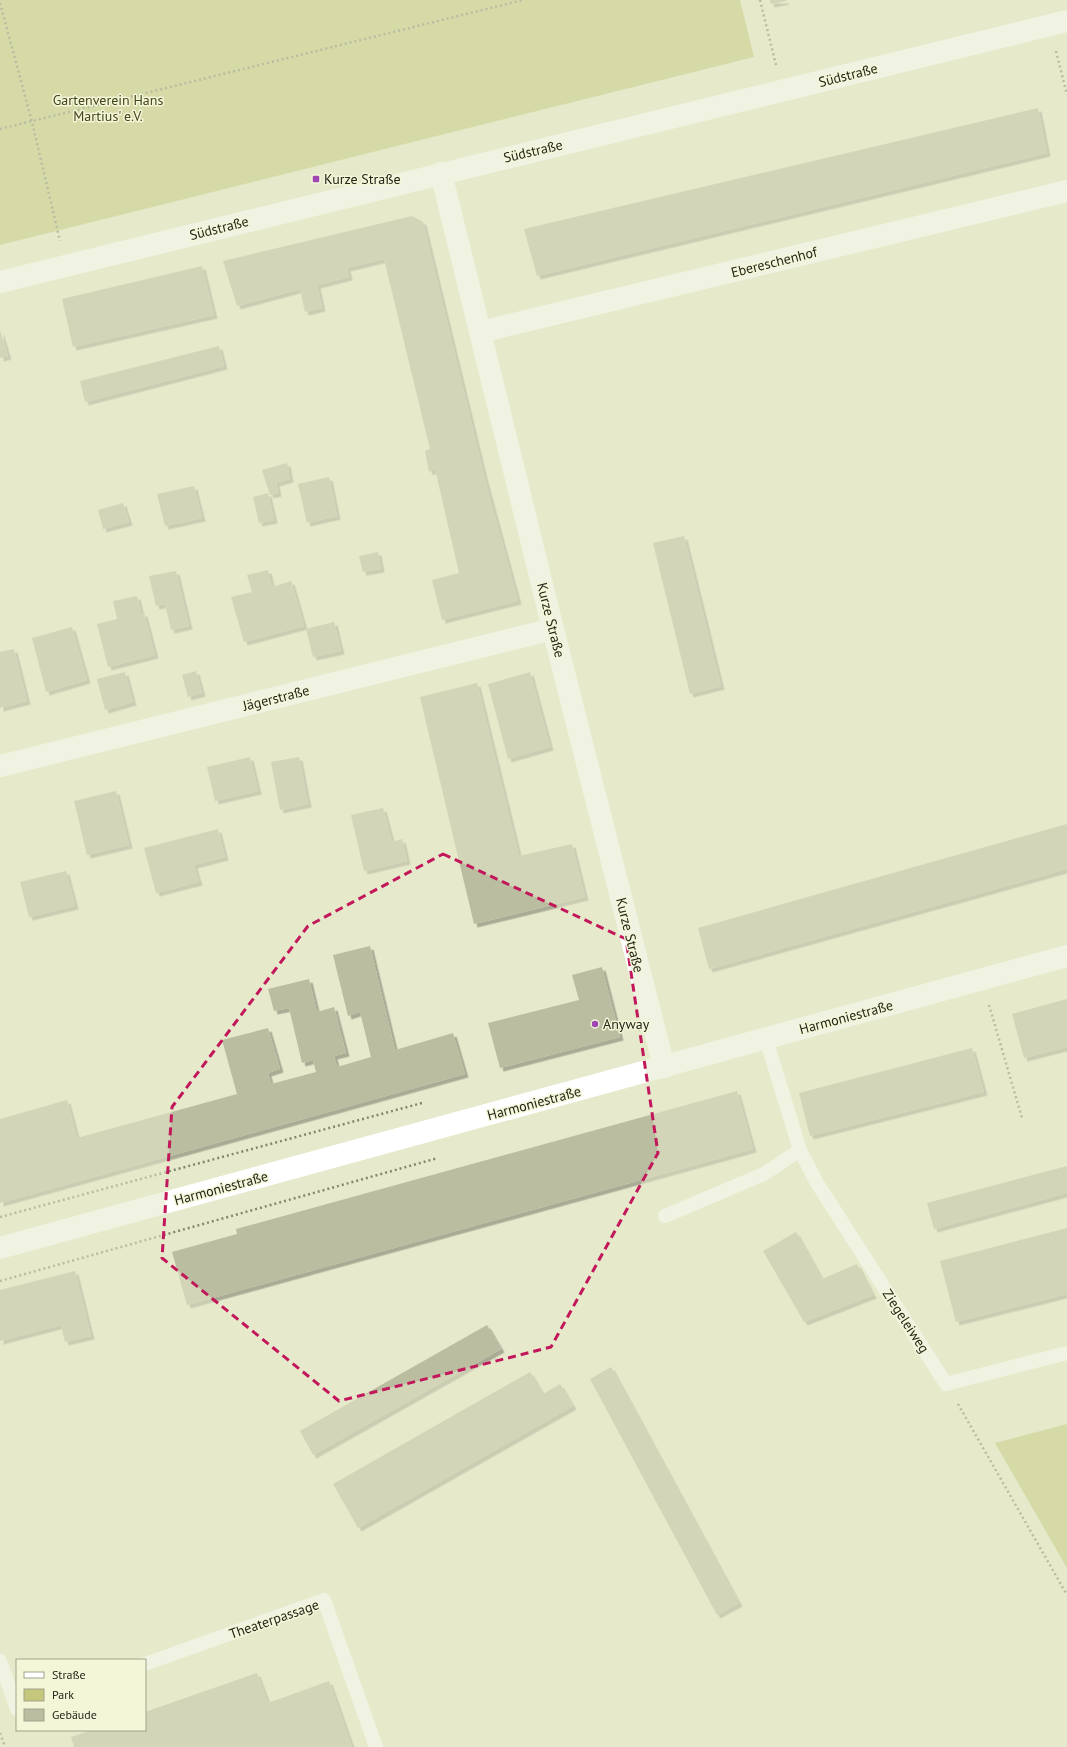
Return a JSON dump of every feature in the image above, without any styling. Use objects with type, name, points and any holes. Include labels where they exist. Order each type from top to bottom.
[{"type":"street","name":"Südstraße","points":[[0,282],[440,173],[783,91],[1058,23]]},
{"type":"street","name":"Kurze Straße","points":[[440,173],[553,629],[664,1067]]},
{"type":"street","name":"Ebereschenhof","points":[[480,332],[1067,191]]},
{"type":"street","name":"Jägerstraße","points":[[0,766],[553,629]]},
{"type":"street","name":"Harmoniestraße","points":[[0,1248],[1067,956]]},
{"type":"lane","name":"Ziegeleiweg","points":[[766,1039],[800,1150],[817,1183],[946,1384]]},
{"type":"lane","points":[[665,1216],[764,1174],[800,1150]]},
{"type":"lane","points":[[946,1384],[1067,1353]]},
{"type":"lane","name":"Theaterpassage","points":[[146,1664],[324,1600],[376,1747]]},
{"type":"lane","points":[[0,1661],[16,1706]]},
{"type":"path","points":[[0,130],[523,0]]},
{"type":"path","points":[[760,0],[783,91]]},
{"type":"path","points":[[0,3],[32,122],[66,266]]},
{"type":"path","points":[[1058,23],[1067,95]]},
{"type":"path","points":[[983,980],[1022,1118]]},
{"type":"path","points":[[982,1008],[998,1004]]},
{"type":"path","points":[[0,1217],[426,1102]]},
{"type":"path","points":[[0,1281],[445,1156]]},
{"type":"path","points":[[946,1384],[1067,1595]]},
{"type":"path","points":[[0,1733],[5,1747]]},
{"type":"highlighted area","points":[[443,854],[626,939],[658,1153],[551,1347],[339,1401],[162,1258],[172,1107],[308,926]]},
{"type":"green space","name":"Gartenverein Hans Martius' e.V.","points":[[0,0],[740,0],[754,57],[0,245]]},
{"type":"green space","points":[[1067,1424],[1067,1568],[995,1443]]},
{"type":"building","points":[[770,0],[786,0],[786,1],[771,4]]},
{"type":"building","points":[[1038,108],[1047,153],[537,276],[524,229]]},
{"type":"building","points":[[412,216],[423,222],[485,479],[518,601],[442,620],[432,580],[459,573],[435,469],[429,472],[425,451],[430,449],[384,259],[347,268],[349,277],[317,285],[322,308],[305,312],[300,289],[237,306],[223,261]]},
{"type":"building","points":[[202,266],[214,315],[73,347],[62,299]]},
{"type":"building","points":[[0,330],[8,356],[0,358]]},
{"type":"building","points":[[219,346],[224,366],[85,402],[80,381]]},
{"type":"building","points":[[287,463],[290,479],[276,483],[278,493],[270,495],[262,470]]},
{"type":"building","points":[[329,477],[337,516],[307,523],[298,484]]},
{"type":"building","points":[[194,486],[202,518],[165,526],[157,494]]},
{"type":"building","points":[[268,493],[274,520],[259,523],[253,497]]},
{"type":"building","points":[[123,503],[129,522],[103,529],[98,510]]},
{"type":"building","points":[[684,536],[721,686],[690,694],[653,543]]},
{"type":"building","points":[[378,552],[381,569],[363,572],[359,556]]},
{"type":"building","points":[[268,570],[272,587],[291,581],[304,626],[244,642],[231,597],[252,592],[247,575]]},
{"type":"building","points":[[176,571],[189,626],[171,630],[165,604],[156,606],[149,576]]},
{"type":"building","points":[[137,596],[141,613],[144,613],[155,655],[108,667],[97,624],[117,619],[113,601]]},
{"type":"building","points":[[334,622],[341,651],[313,657],[306,629]]},
{"type":"building","points":[[72,627],[87,680],[46,692],[32,638]]},
{"type":"building","points":[[14,649],[27,701],[0,708],[0,652]]},
{"type":"building","points":[[196,671],[202,693],[188,697],[182,675]]},
{"type":"building","points":[[125,672],[133,702],[105,710],[97,679]]},
{"type":"building","points":[[530,672],[550,747],[508,759],[488,684]]},
{"type":"building","points":[[477,683],[519,856],[572,844],[585,897],[474,924],[420,697]]},
{"type":"building","points":[[250,757],[258,791],[215,801],[207,767]]},
{"type":"building","points":[[299,757],[308,804],[280,810],[271,762]]},
{"type":"building","points":[[116,791],[129,845],[87,855],[74,801]]},
{"type":"building","points":[[383,808],[392,842],[402,839],[407,861],[364,871],[351,815]]},
{"type":"building","points":[[1067,824],[1067,869],[709,969],[698,928]]},
{"type":"building","points":[[218,829],[225,857],[194,865],[199,882],[156,893],[144,848]]},
{"type":"building","points":[[66,871],[75,906],[29,917],[20,882]]},
{"type":"building","points":[[370,946],[395,1050],[453,1033],[465,1074],[0,1203],[0,1119],[67,1100],[77,1138],[237,1094],[222,1040],[268,1028],[280,1069],[268,1073],[271,1084],[316,1072],[313,1060],[302,1063],[289,1008],[274,1011],[268,989],[309,979],[317,1012],[334,1007],[346,1053],[334,1056],[337,1067],[371,1057],[360,1012],[348,1016],[333,955]]},
{"type":"building","points":[[602,967],[620,1037],[500,1068],[488,1023],[579,1000],[572,975]]},
{"type":"building","points":[[1067,999],[1067,1047],[1024,1058],[1012,1014]]},
{"type":"building","points":[[972,1048],[984,1092],[810,1136],[799,1093]]},
{"type":"building","points":[[737,1091],[753,1149],[187,1305],[172,1252],[237,1234],[236,1229]]},
{"type":"building","points":[[1067,1166],[1067,1193],[934,1229],[927,1203]]},
{"type":"building","points":[[1067,1228],[1067,1294],[956,1322],[940,1261]]},
{"type":"building","points":[[796,1232],[822,1279],[857,1264],[873,1295],[804,1322],[763,1251]]},
{"type":"building","points":[[75,1271],[91,1336],[65,1342],[61,1325],[0,1341],[0,1290]]},
{"type":"building","points":[[487,1325],[501,1349],[313,1455],[300,1431]]},
{"type":"building","points":[[611,1367],[739,1603],[717,1615],[590,1379]]},
{"type":"building","points":[[530,1372],[543,1394],[560,1384],[573,1406],[358,1528],[333,1484]]},
{"type":"building","points":[[257,1673],[268,1703],[329,1681],[352,1747],[74,1747],[71,1737],[89,1731],[146,1731],[146,1712]]},
{"type":"place","name":"Kurze Straße","points":[[316,179]]},
{"type":"place","name":"Anyway","points":[[595,1024]]}]
